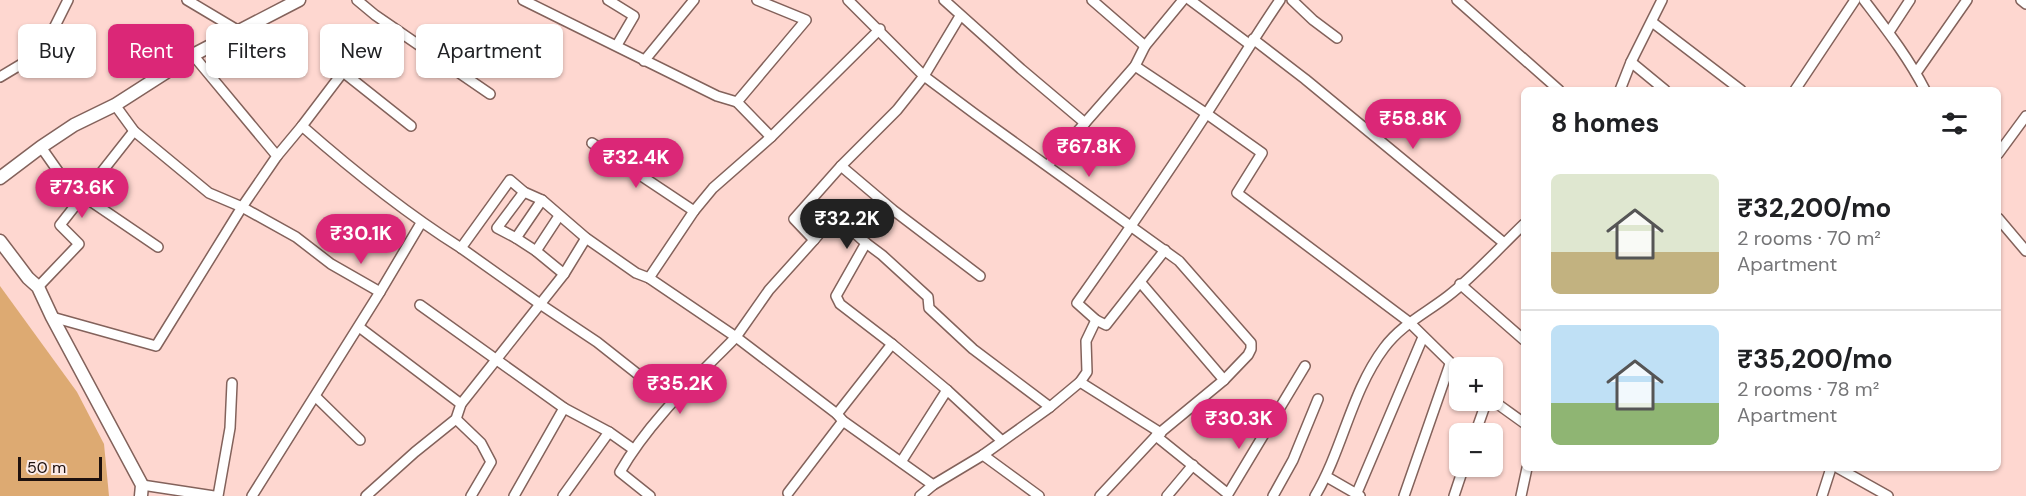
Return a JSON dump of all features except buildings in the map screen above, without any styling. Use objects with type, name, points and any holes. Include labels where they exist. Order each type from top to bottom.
[{"type":"street","points":[[0,77],[25,62],[49,38],[68,0]]},
{"type":"street","points":[[187,0],[227,24]]},
{"type":"street","points":[[253,24],[299,0]]},
{"type":"street","points":[[357,0],[375,15],[490,94]]},
{"type":"street","points":[[523,0],[717,96],[737,102],[771,137]]},
{"type":"street","points":[[608,0],[634,16],[617,45]]},
{"type":"street","points":[[644,61],[694,0]]},
{"type":"street","points":[[737,102],[806,20],[757,0]]},
{"type":"street","points":[[848,0],[880,29],[924,75],[1179,261],[1251,343],[1248,355],[1224,380],[1158,434],[1100,496]]},
{"type":"street","points":[[944,0],[1085,123]]},
{"type":"street","points":[[1092,0],[1145,46]]},
{"type":"street","points":[[1048,165],[1135,66],[1145,46],[1183,0]]},
{"type":"street","points":[[1190,0],[1314,86],[1504,243]]},
{"type":"street","points":[[1166,250],[1106,325],[1096,320],[1077,303],[1132,226],[1280,0]]},
{"type":"street","points":[[1292,0],[1337,38]]},
{"type":"street","points":[[1457,0],[1556,87]]},
{"type":"street","points":[[1621,87],[1662,0]]},
{"type":"street","points":[[1797,87],[1855,0]]},
{"type":"street","points":[[1864,0],[1889,32],[1923,87]]},
{"type":"street","points":[[1889,32],[1910,0]]},
{"type":"street","points":[[1916,74],[1967,0]]},
{"type":"street","points":[[2021,0],[2026,4]]},
{"type":"street","points":[[814,240],[794,219],[841,166],[897,110],[924,75],[960,16]]},
{"type":"street","points":[[1652,22],[1738,87]]},
{"type":"street","points":[[649,278],[694,211],[713,188],[771,137],[880,29]]},
{"type":"street","points":[[194,56],[277,156]]},
{"type":"street","points":[[1631,62],[1661,87]]},
{"type":"street","points":[[1135,66],[1262,153],[1237,193],[1409,322],[1449,363]]},
{"type":"street","points":[[52,318],[156,346],[242,207],[277,156],[343,72],[411,126]]},
{"type":"street","points":[[0,178],[74,125],[115,105],[157,78]]},
{"type":"street","points":[[115,105],[134,131],[210,193],[242,207],[296,237],[331,264],[380,292]]},
{"type":"street","points":[[2001,150],[2026,116]]},
{"type":"street","points":[[302,126],[347,166],[421,223],[597,342],[673,402]]},
{"type":"street","points":[[38,287],[79,244],[60,225],[134,131]]},
{"type":"street","points":[[592,143],[694,211]]},
{"type":"street","points":[[41,147],[60,174],[82,196],[158,247]]},
{"type":"street","points":[[841,166],[893,210],[980,276]]},
{"type":"street","points":[[461,248],[510,180],[524,192],[542,200],[586,238],[636,273],[649,278],[736,337],[840,418],[933,484]]},
{"type":"street","points":[[524,192],[497,228],[536,251],[564,274]]},
{"type":"street","points":[[516,238],[542,200]]},
{"type":"street","points":[[536,251],[559,216]]},
{"type":"street","points":[[650,496],[620,472],[633,449],[673,402],[736,337],[769,290],[830,221],[834,220],[840,222],[882,255],[928,297],[930,308],[974,348],[1050,407]]},
{"type":"street","points":[[2001,222],[2026,251]]},
{"type":"street","points":[[252,496],[359,327],[421,223]]},
{"type":"street","points":[[1315,496],[1327,477],[1364,380],[1384,347],[1409,322],[1449,295],[1521,227]]},
{"type":"street","points":[[366,496],[456,419],[461,404],[564,274],[586,238]]},
{"type":"street","points":[[0,241],[28,278],[38,287],[52,318],[114,429],[142,490],[214,496]]},
{"type":"street","points":[[866,243],[836,296],[840,304],[947,390],[1001,440]]},
{"type":"street","points":[[1141,283],[1224,380]]},
{"type":"street","points":[[1460,284],[1521,337]]},
{"type":"street","points":[[420,305],[564,408],[609,432],[633,449]]},
{"type":"street","points":[[920,496],[933,484],[983,454],[1050,407],[1080,382],[1087,372],[1086,341],[1096,320]]},
{"type":"street","points":[[359,327],[461,404]]},
{"type":"street","points":[[1327,477],[1358,495],[1424,337]]},
{"type":"street","points":[[788,493],[892,344]]},
{"type":"street","points":[[1080,382],[1158,434],[1228,496],[1305,366]]},
{"type":"street","points":[[1404,496],[1449,367]]},
{"type":"street","points":[[218,496],[230,428],[232,383]]},
{"type":"street","points":[[901,462],[947,390]]},
{"type":"street","points":[[315,397],[360,440]]},
{"type":"street","points":[[1273,496],[1293,460],[1318,399]]},
{"type":"street","points":[[514,496],[564,408]]},
{"type":"street","points":[[1503,408],[1521,421]]},
{"type":"street","points":[[456,419],[481,443],[491,462],[471,496]]},
{"type":"street","points":[[567,495],[609,432]]},
{"type":"street","points":[[983,454],[1039,496]]},
{"type":"street","points":[[1167,496],[1193,465]]},
{"type":"street","points":[[1521,496],[1526,471]]},
{"type":"street","points":[[1822,496],[1830,471]]},
{"type":"street","points":[[1843,471],[1888,496]]},
{"type":"street","points":[[1454,496],[1460,477]]},
{"type":"shaded area","points":[[0,286],[77,392],[104,444],[109,496],[0,496]]}]
